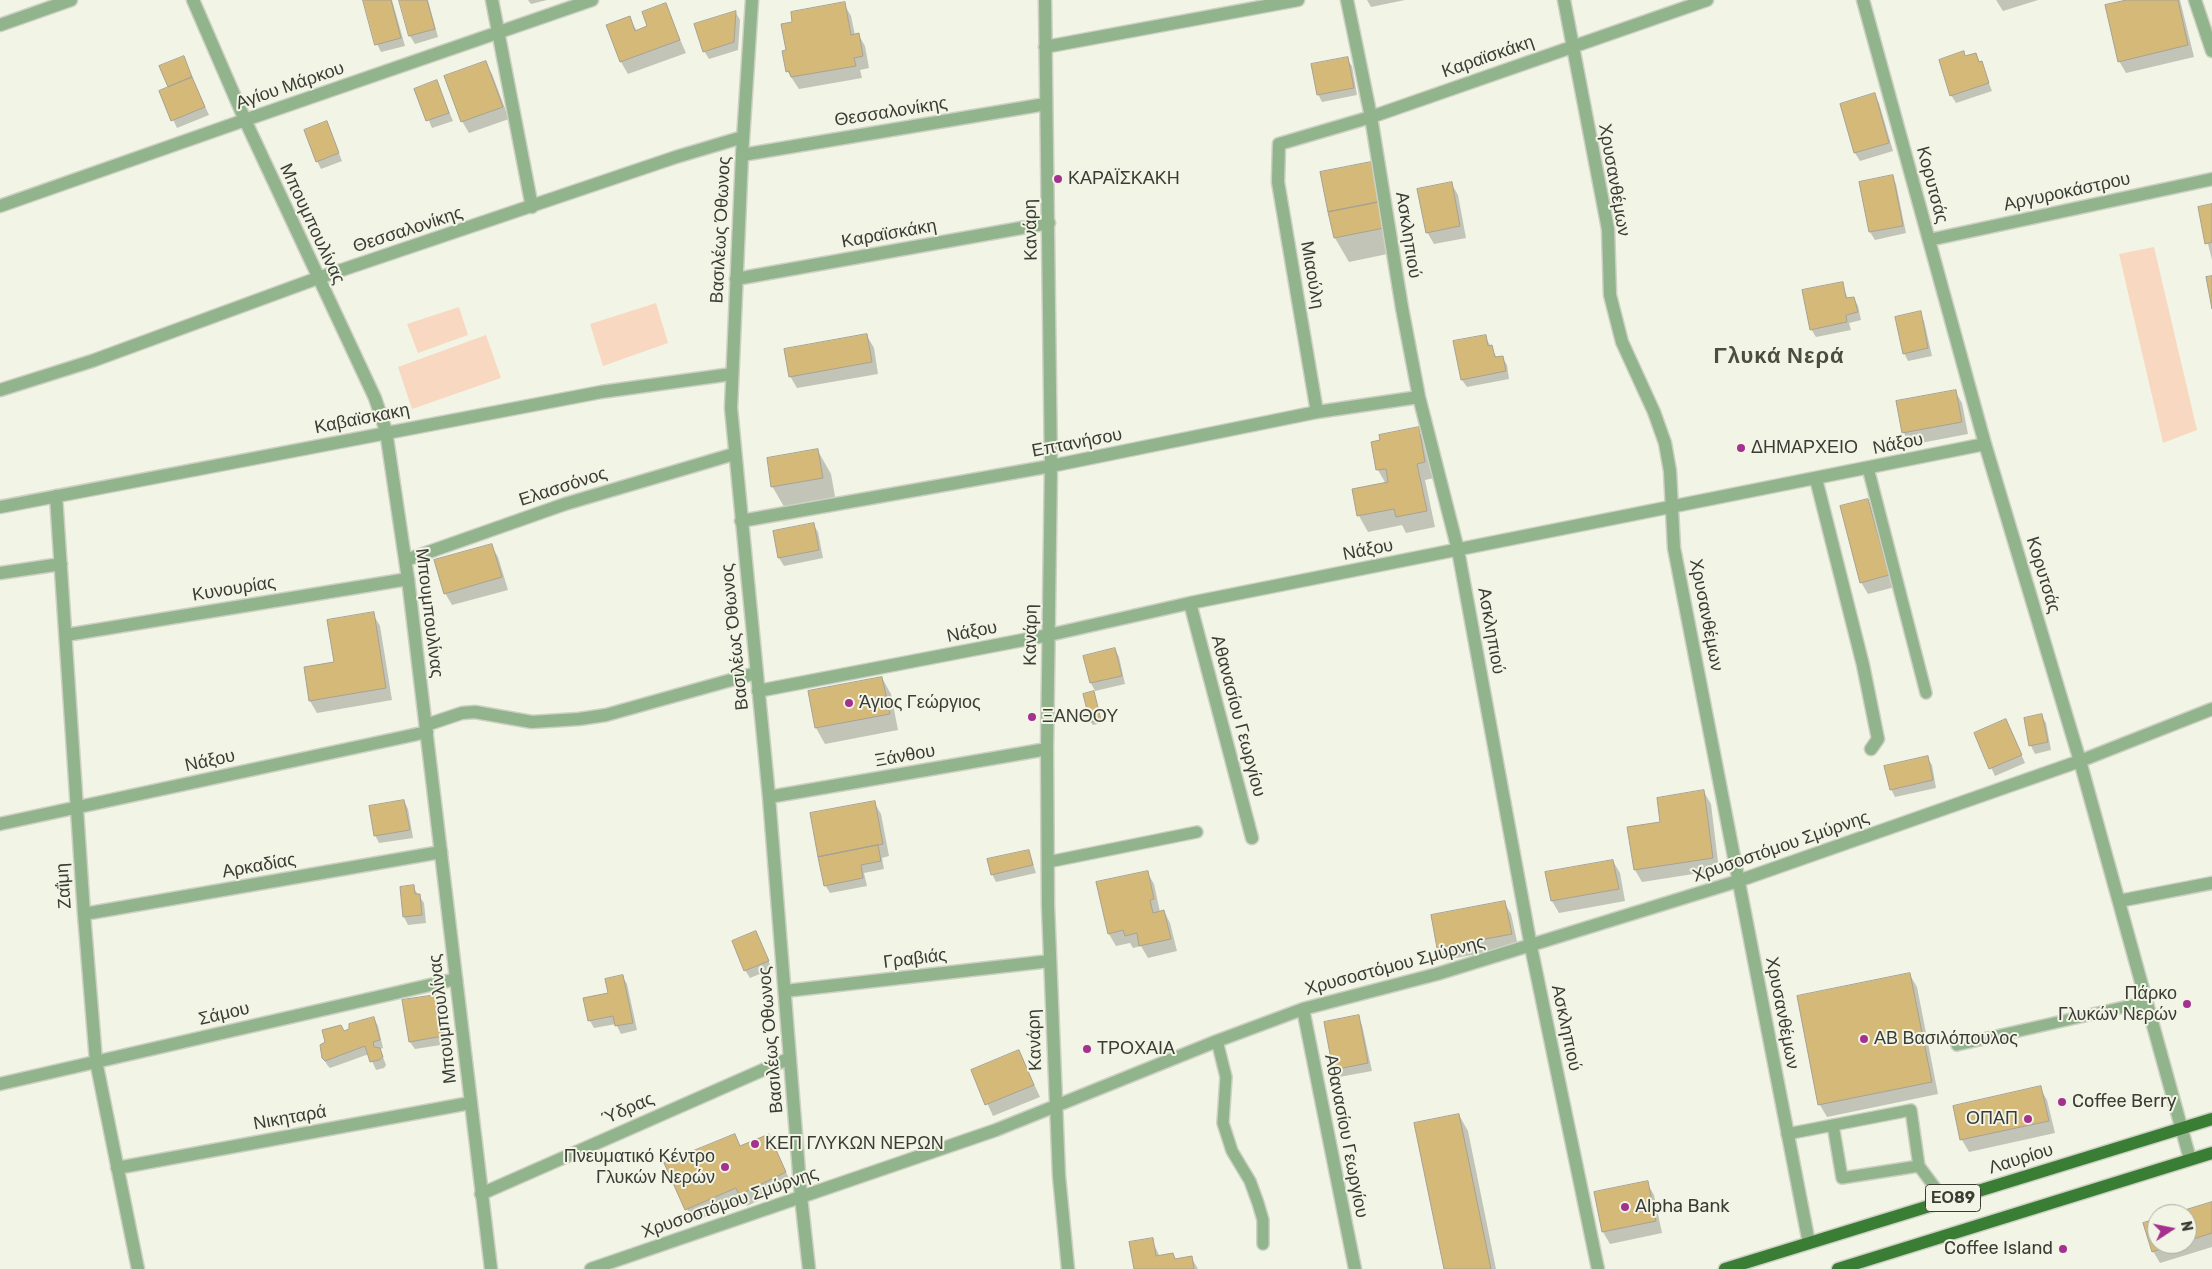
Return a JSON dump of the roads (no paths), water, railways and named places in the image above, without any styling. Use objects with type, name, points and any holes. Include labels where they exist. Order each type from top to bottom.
[{"type":"main road","name":"Λαυρίου","points":[[1725,1269],[2212,1119]]},
{"type":"main road","name":"ΕΟ89","points":[[1838,1269],[2212,1153]]},
{"type":"street","points":[[0,25],[70,0]]},
{"type":"street","name":"Μπουμπουλίνας","points":[[192,0],[245,120],[375,398],[386,432],[406,560],[490,1269]]},
{"type":"street","points":[[492,0],[532,207]]},
{"type":"street","name":"Αγίου Μάρκου","points":[[0,206],[592,0]]},
{"type":"street","name":"Βασιλέως Όθωνος","points":[[752,0],[742,155],[730,408],[769,797],[801,1197],[809,1269]]},
{"type":"street","name":"Κανάρη","points":[[1045,0],[1051,466],[1047,749],[1048,862],[1055,1108],[1068,1269]]},
{"type":"street","points":[[1045,47],[1298,0]]},
{"type":"street","name":"Ασκληπιού","points":[[1347,0],[1371,117],[1402,308],[1419,396],[1458,550],[1531,946],[1598,1269]]},
{"type":"street","name":"Χρυσανθέμων","points":[[1564,0],[1571,46],[1608,224],[1608,279],[1612,302],[1622,342],[1663,435],[1670,471],[1674,548],[1809,1243]]},
{"type":"street","name":"Καραϊσκάκη","points":[[1279,144],[1371,117],[1707,0]]},
{"type":"street","name":"Κορυτσάς","points":[[1863,0],[1985,444],[2080,761],[2190,1159]]},
{"type":"street","points":[[2195,0],[2212,51]]},
{"type":"street","name":"Θεσσαλονίκης","points":[[742,155],[1046,104]]},
{"type":"street","name":"Θεσσαλονίκης","points":[[0,390],[92,361],[318,278],[676,157],[743,137]]},
{"type":"street","name":"Μιαούλη","points":[[1279,144],[1278,182],[1317,412]]},
{"type":"street","name":"Αργυροκάστρου","points":[[1929,240],[2212,179]]},
{"type":"street","name":"Καραϊσκάκη","points":[[736,279],[1048,223]]},
{"type":"street","name":"Καβαϊσκακη","points":[[0,507],[601,392],[732,374]]},
{"type":"street","name":"Επτανήσου","points":[[741,522],[1051,466],[1317,412],[1419,396]]},
{"type":"street","name":"Νάξου","points":[[758,691],[1049,635],[1190,602],[1671,508],[1985,444]]},
{"type":"street","name":"Ελασσόνος","points":[[406,560],[565,504],[734,454]]},
{"type":"street","points":[[1816,478],[1864,664],[1878,739],[1871,749]]},
{"type":"street","name":"Ζαΐμη","points":[[56,496],[84,914],[96,1061],[138,1269]]},
{"type":"street","points":[[0,573],[61,564]]},
{"type":"street","name":"Κυνουρίας","points":[[66,635],[408,579]]},
{"type":"street","name":"Αθανασίου Γεωργίου","points":[[1190,602],[1252,838]]},
{"type":"street","name":"Νάξου","points":[[0,824],[426,728],[462,713],[475,712],[548,722],[606,715],[756,673]]},
{"type":"street","name":"Χρυσοστόμου Σμύρνης","points":[[591,1269],[1055,1108],[1217,1041],[1303,1009],[1437,974],[1738,882],[2080,761],[2212,708]]},
{"type":"street","name":"Ξάνθου","points":[[769,797],[1047,749]]},
{"type":"street","name":"Αρκαδίας","points":[[84,914],[441,852]]},
{"type":"street","points":[[2119,901],[2212,883]]},
{"type":"street","name":"Γραβιάς","points":[[785,991],[1050,961]]},
{"type":"street","name":"Σάμου","points":[[0,1084],[456,979]]},
{"type":"street","name":"Αθανασίου Γεωργίου","points":[[1303,1009],[1354,1269]]},
{"type":"street","name":"Ύδρας","points":[[481,1194],[790,1058]]},
{"type":"street","name":"Νικηταρά","points":[[117,1168],[470,1103]]},
{"type":"lane","points":[[1868,468],[1926,693]]},
{"type":"lane","points":[[1048,862],[1197,832]]},
{"type":"lane","points":[[1957,1045],[2146,1002]]},
{"type":"lane","points":[[1217,1041],[1226,1077],[1222,1123],[1232,1151],[1250,1181],[1258,1203],[1262,1220],[1262,1244]]},
{"type":"lane","points":[[1788,1134],[1911,1110],[1919,1166],[1945,1201]]},
{"type":"lane","points":[[1833,1126],[1842,1178],[1919,1166]]},
{"type":"place","name":"ΚΑΡΑΪΣΚΑΚΗ","points":[[1058,179]]},
{"type":"place","name":"ΔΗΜΑΡΧΕΙΟ","points":[[1741,448]]},
{"type":"place","name":"Άγιος Γεώργιος","points":[[849,703]]},
{"type":"place","name":"ΞΑΝΘΟΥ","points":[[1032,717]]},
{"type":"place","name":"Πάρκο Γλυκών Νερών","points":[[2187,1004]]},
{"type":"place","name":"ΑΒ Βασιλόπουλος","points":[[1864,1039]]},
{"type":"place","name":"ΤΡΟΧΑΙΑ","points":[[1087,1049]]},
{"type":"place","name":"Coffee Berry","points":[[2062,1102]]},
{"type":"place","name":"ΟΠΑΠ","points":[[2028,1119]]},
{"type":"place","name":"ΚΕΠ ΓΛΥΚΩΝ ΝΕΡΩΝ","points":[[755,1144]]},
{"type":"place","name":"Πνευματικό Κέντρο Γλυκών Νερών","points":[[725,1167]]},
{"type":"place","name":"Alpha Bank","points":[[1625,1207]]},
{"type":"place","name":"Coffee Island","points":[[2063,1249]]},
{"type":"district","name":"Γλυκά Νερά","points":[[1779,357]]}]
